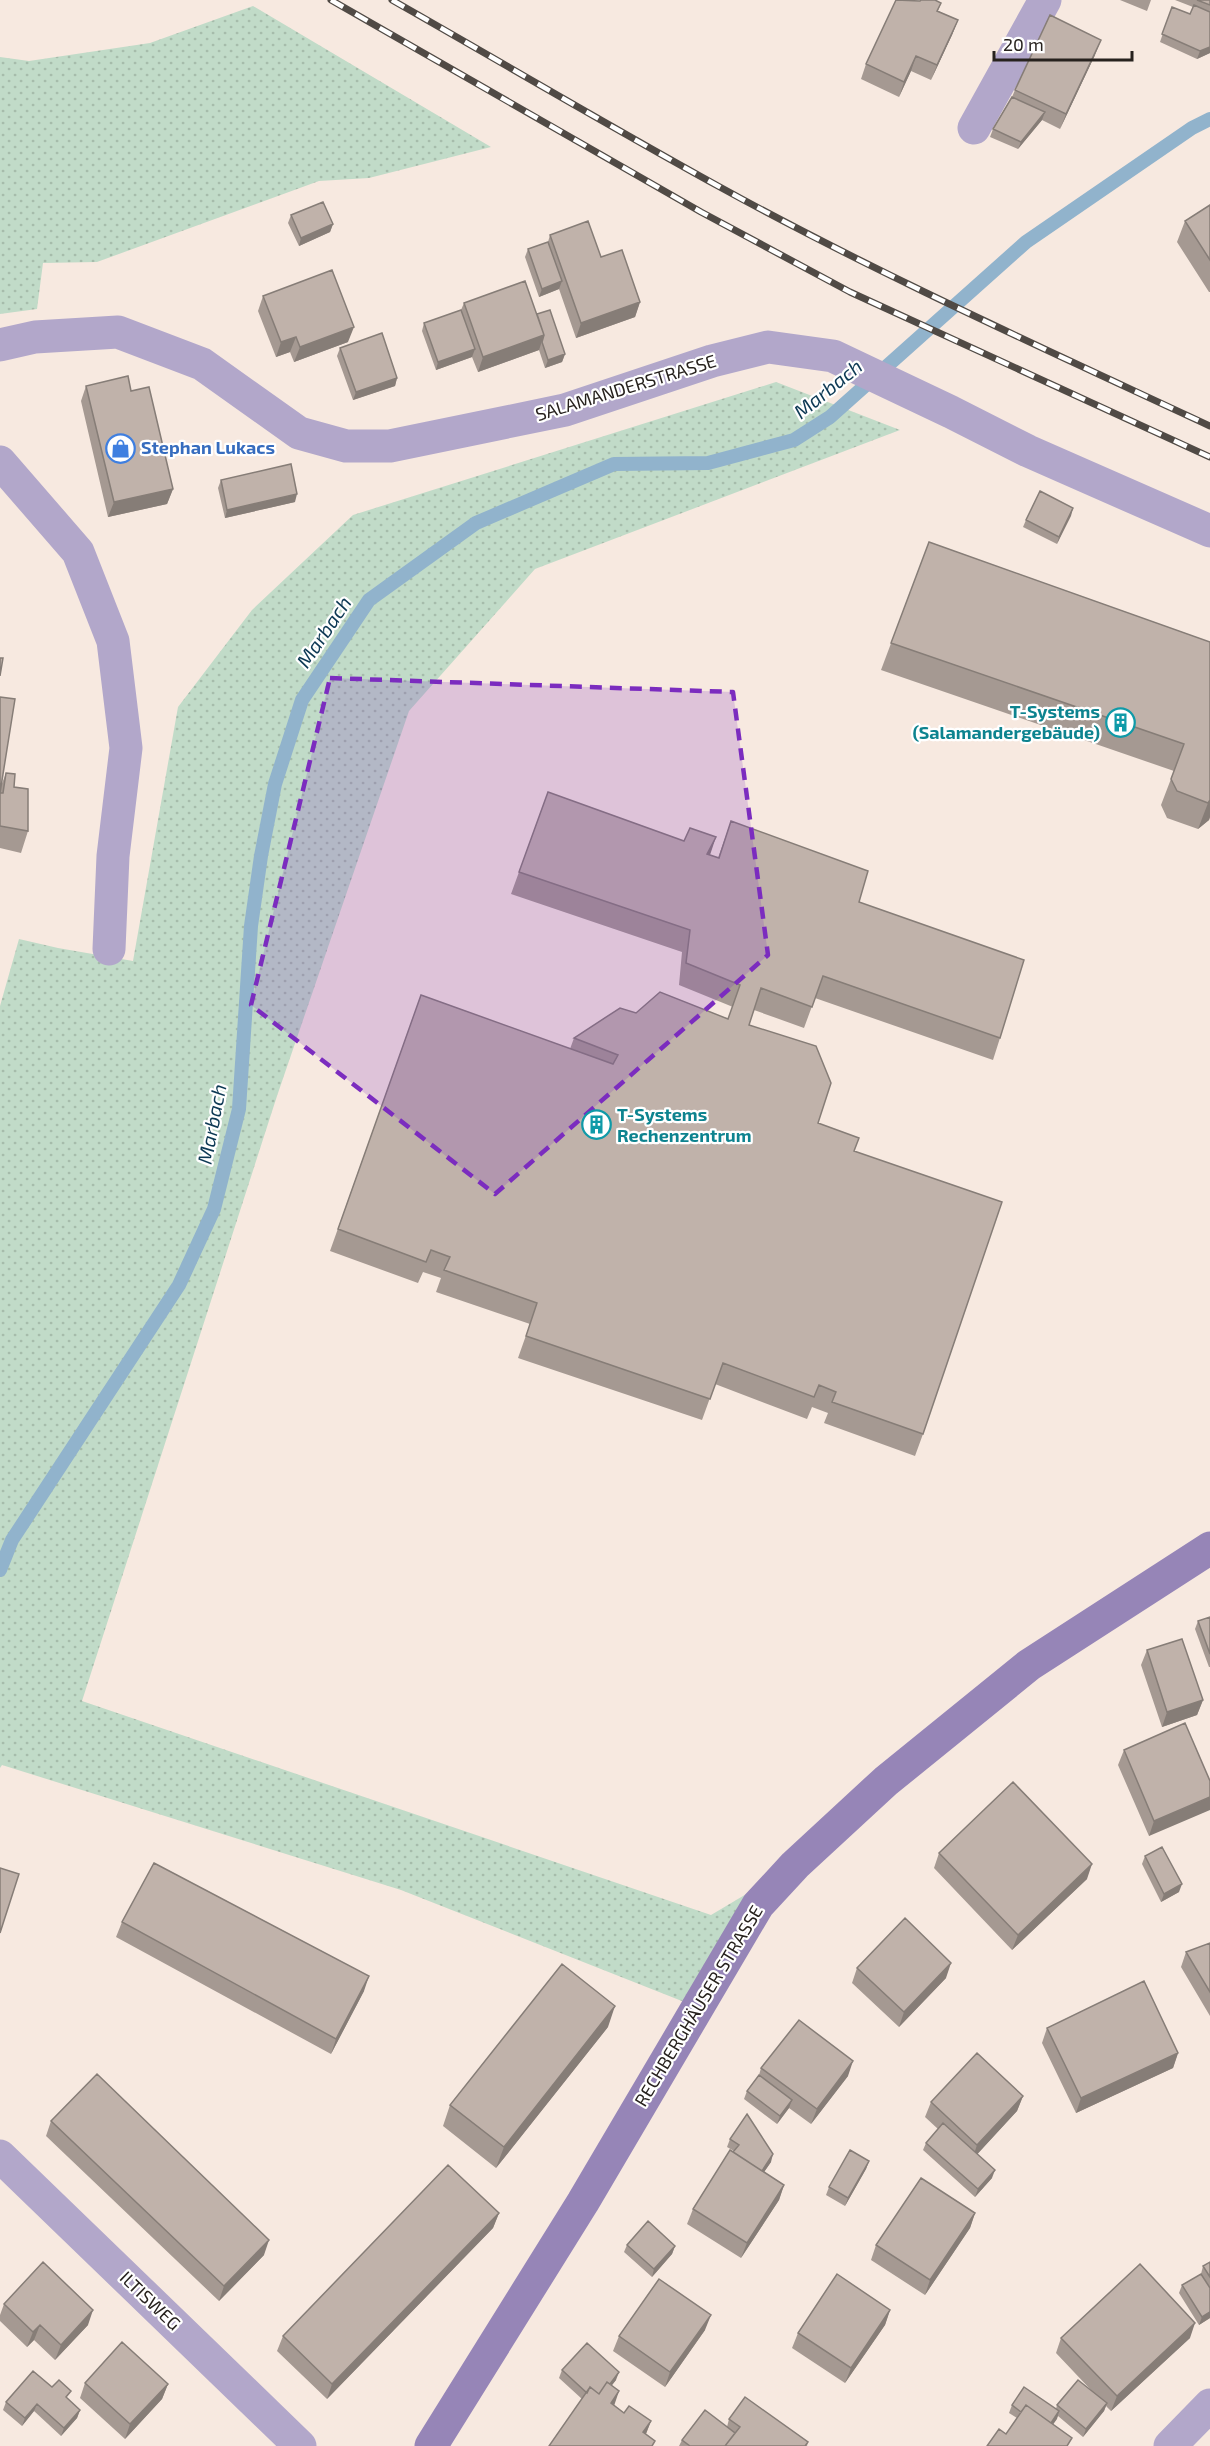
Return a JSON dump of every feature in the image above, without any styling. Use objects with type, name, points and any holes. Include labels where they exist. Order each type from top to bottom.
[{"type":"street","points":[[974,128],[1045,0]]},
{"type":"street","name":"SALAMANDERSTRASSE","points":[[0,345],[35,337],[118,332],[202,364],[299,433],[346,446],[390,446],[565,410],[712,361],[768,347],[832,356],[1028,451],[1210,531]]},
{"type":"street","points":[[1,465],[78,552],[113,640],[126,748],[113,856],[109,949]]},
{"type":"street","name":"RECHBERGHÄUSER STRASSE","points":[[431,2446],[583,2202],[758,1905],[795,1864],[886,1781],[1029,1665],[1210,1548]]},
{"type":"street","name":"ILTISWEG","points":[[0,2156],[300,2446]]},
{"type":"street","points":[[1170,2446],[1210,2404]]},
{"type":"highlighted area","points":[[330,678],[733,692],[768,955],[495,1194],[251,1005]]},
{"type":"green space","points":[[253,6],[491,147],[369,178],[319,181],[97,262],[43,263],[37,309],[0,314],[0,57],[29,61],[150,43]]},
{"type":"green space","points":[[776,382],[900,430],[535,569],[409,711],[277,1096],[82,1701],[711,1915],[795,1865],[697,2007],[401,1890],[2,1765],[0,1768],[0,1006],[19,939],[133,961],[178,707],[252,610],[353,515]]},
{"type":"building","points":[[896,0],[935,0],[941,3],[937,11],[958,20],[937,65],[916,56],[904,82],[866,64]]},
{"type":"building","points":[[1197,0],[1210,0],[1210,5]]},
{"type":"building","points":[[1194,5],[1210,12],[1210,47],[1200,51],[1162,34],[1172,7],[1190,14]]},
{"type":"building","points":[[1050,15],[1101,40],[1066,114],[1015,90]]},
{"type":"building","points":[[1012,97],[1045,112],[1021,142],[993,129]]},
{"type":"building","points":[[323,202],[333,224],[301,238],[291,215]]},
{"type":"building","points":[[1210,205],[1210,260],[1185,221]]},
{"type":"building","points":[[588,221],[601,257],[622,250],[640,302],[581,323],[550,235]]},
{"type":"building","points":[[548,242],[562,281],[542,289],[528,249]]},
{"type":"building","points":[[332,270],[354,327],[300,347],[296,337],[281,342],[263,296]]},
{"type":"building","points":[[525,281],[544,335],[483,357],[464,303]]},
{"type":"building","points":[[461,310],[475,349],[438,362],[424,323]]},
{"type":"building","points":[[550,310],[565,354],[548,360],[542,342],[544,335],[537,314]]},
{"type":"building","points":[[382,333],[397,378],[356,392],[340,348]]},
{"type":"building","points":[[128,376],[131,391],[149,387],[173,489],[114,502],[86,386]]},
{"type":"building","points":[[291,464],[297,494],[227,510],[221,480]]},
{"type":"building","points":[[1040,491],[1073,508],[1059,537],[1026,520]]},
{"type":"building","name":"T-Systems (Salamandergebäude)","points":[[929,542],[1210,642],[1210,800],[1208,803],[1177,791],[1171,779],[1184,744],[891,643]]},
{"type":"building","points":[[0,658],[3,658],[0,676]]},
{"type":"building","points":[[0,697],[15,699],[0,793]]},
{"type":"building","points":[[6,773],[15,774],[14,787],[28,789],[28,831],[0,826],[0,793],[3,793]]},
{"type":"building","name":"T-Systems Rechenzentrum","points":[[548,792],[684,841],[690,828],[716,837],[707,854],[719,858],[731,821],[868,871],[859,902],[1024,960],[1000,1038],[823,976],[812,1007],[761,988],[749,1025],[816,1046],[831,1083],[818,1123],[859,1138],[854,1151],[1002,1202],[923,1434],[832,1402],[836,1392],[819,1385],[814,1397],[723,1363],[710,1399],[526,1336],[537,1303],[444,1270],[450,1257],[431,1250],[426,1262],[338,1229],[421,995],[613,1064],[618,1055],[574,1038],[620,1008],[636,1013],[660,992],[728,1019],[740,985],[686,963],[690,930],[519,872]]},
{"type":"building","points":[[1210,1617],[1210,1654],[1198,1621]]},
{"type":"building","points":[[1182,1639],[1203,1700],[1167,1712],[1147,1650]]},
{"type":"building","points":[[1185,1723],[1210,1781],[1210,1797],[1154,1821],[1124,1750]]},
{"type":"building","points":[[1013,1782],[1092,1864],[1018,1935],[939,1853]]},
{"type":"building","points":[[1162,1847],[1182,1884],[1164,1894],[1145,1856]]},
{"type":"building","points":[[154,1863],[369,1976],[336,2039],[122,1922]]},
{"type":"building","points":[[0,1868],[19,1874],[0,1933]]},
{"type":"building","points":[[905,1918],[951,1963],[904,2012],[857,1968]]},
{"type":"building","points":[[1210,1943],[1210,1992],[1186,1952]]},
{"type":"building","points":[[562,1964],[615,2006],[504,2147],[450,2105]]},
{"type":"building","points":[[1144,1981],[1178,2053],[1081,2098],[1047,2028]]},
{"type":"building","points":[[799,2020],[853,2061],[817,2109],[761,2068]]},
{"type":"building","points":[[977,2053],[1023,2096],[977,2145],[931,2102]]},
{"type":"building","points":[[97,2074],[269,2240],[224,2286],[51,2121]]},
{"type":"building","points":[[759,2075],[792,2100],[780,2116],[747,2091]]},
{"type":"building","points":[[747,2114],[773,2154],[762,2171],[733,2152],[739,2145],[730,2139]]},
{"type":"building","points":[[943,2123],[995,2170],[978,2189],[926,2143]]},
{"type":"building","points":[[730,2150],[784,2185],[747,2243],[693,2209]]},
{"type":"building","points":[[850,2150],[869,2161],[848,2198],[829,2187]]},
{"type":"building","points":[[448,2165],[499,2213],[332,2384],[283,2336]]},
{"type":"building","points":[[921,2178],[975,2213],[930,2280],[876,2245]]},
{"type":"building","points":[[648,2221],[675,2246],[654,2269],[627,2245]]},
{"type":"building","points":[[43,2262],[93,2310],[61,2345],[40,2325],[33,2332],[4,2304]]},
{"type":"building","points":[[1210,2262],[1210,2277],[1203,2266]]},
{"type":"building","points":[[1140,2264],[1195,2323],[1117,2396],[1061,2338]]},
{"type":"building","points":[[837,2274],[890,2310],[851,2368],[798,2333]]},
{"type":"building","points":[[1201,2274],[1210,2288],[1210,2312],[1202,2317],[1182,2285]]},
{"type":"building","points":[[659,2279],[711,2315],[670,2372],[619,2336]]},
{"type":"building","points":[[122,2342],[168,2384],[130,2424],[85,2383]]},
{"type":"building","points":[[587,2343],[619,2372],[610,2384],[607,2382],[599,2394],[590,2387],[587,2393],[562,2370]]},
{"type":"building","points":[[33,2371],[52,2387],[59,2380],[71,2391],[66,2397],[80,2410],[64,2428],[37,2404],[25,2418],[6,2402]]},
{"type":"building","points":[[1078,2380],[1107,2403],[1086,2429],[1057,2405]]},
{"type":"building","points":[[607,2382],[619,2391],[611,2403],[624,2413],[629,2406],[651,2421],[643,2432],[655,2441],[652,2446],[549,2446],[590,2387],[599,2394]]},
{"type":"building","points":[[1024,2387],[1059,2411],[1051,2423],[1026,2405],[1021,2412],[1012,2405]]},
{"type":"building","points":[[745,2397],[808,2442],[805,2446],[725,2446],[740,2427],[729,2419]]},
{"type":"building","points":[[1026,2405],[1072,2438],[1067,2446],[987,2446],[999,2429],[1006,2434]]},
{"type":"building","points":[[705,2410],[735,2433],[725,2446],[690,2446],[682,2440]]},
{"type":"waterway","name":"Marbach","points":[[0,1570],[12,1540],[179,1285],[214,1209],[239,1109],[251,926],[261,856],[275,784],[302,700],[369,600],[476,523],[614,464],[708,463],[794,440],[830,417],[1026,242],[1192,128],[1210,119]]},
{"type":"railway","points":[[331,0],[701,212],[850,292],[1210,457]]},
{"type":"railway","points":[[392,0],[718,186],[839,250],[1210,426]]},
{"type":"place","name":"Stephan Lukacs","points":[[120,448]]},
{"type":"place","name":"T-Systems (Salamandergebäude)","points":[[1121,722]]},
{"type":"place","name":"T-Systems Rechenzentrum","points":[[596,1125]]}]
